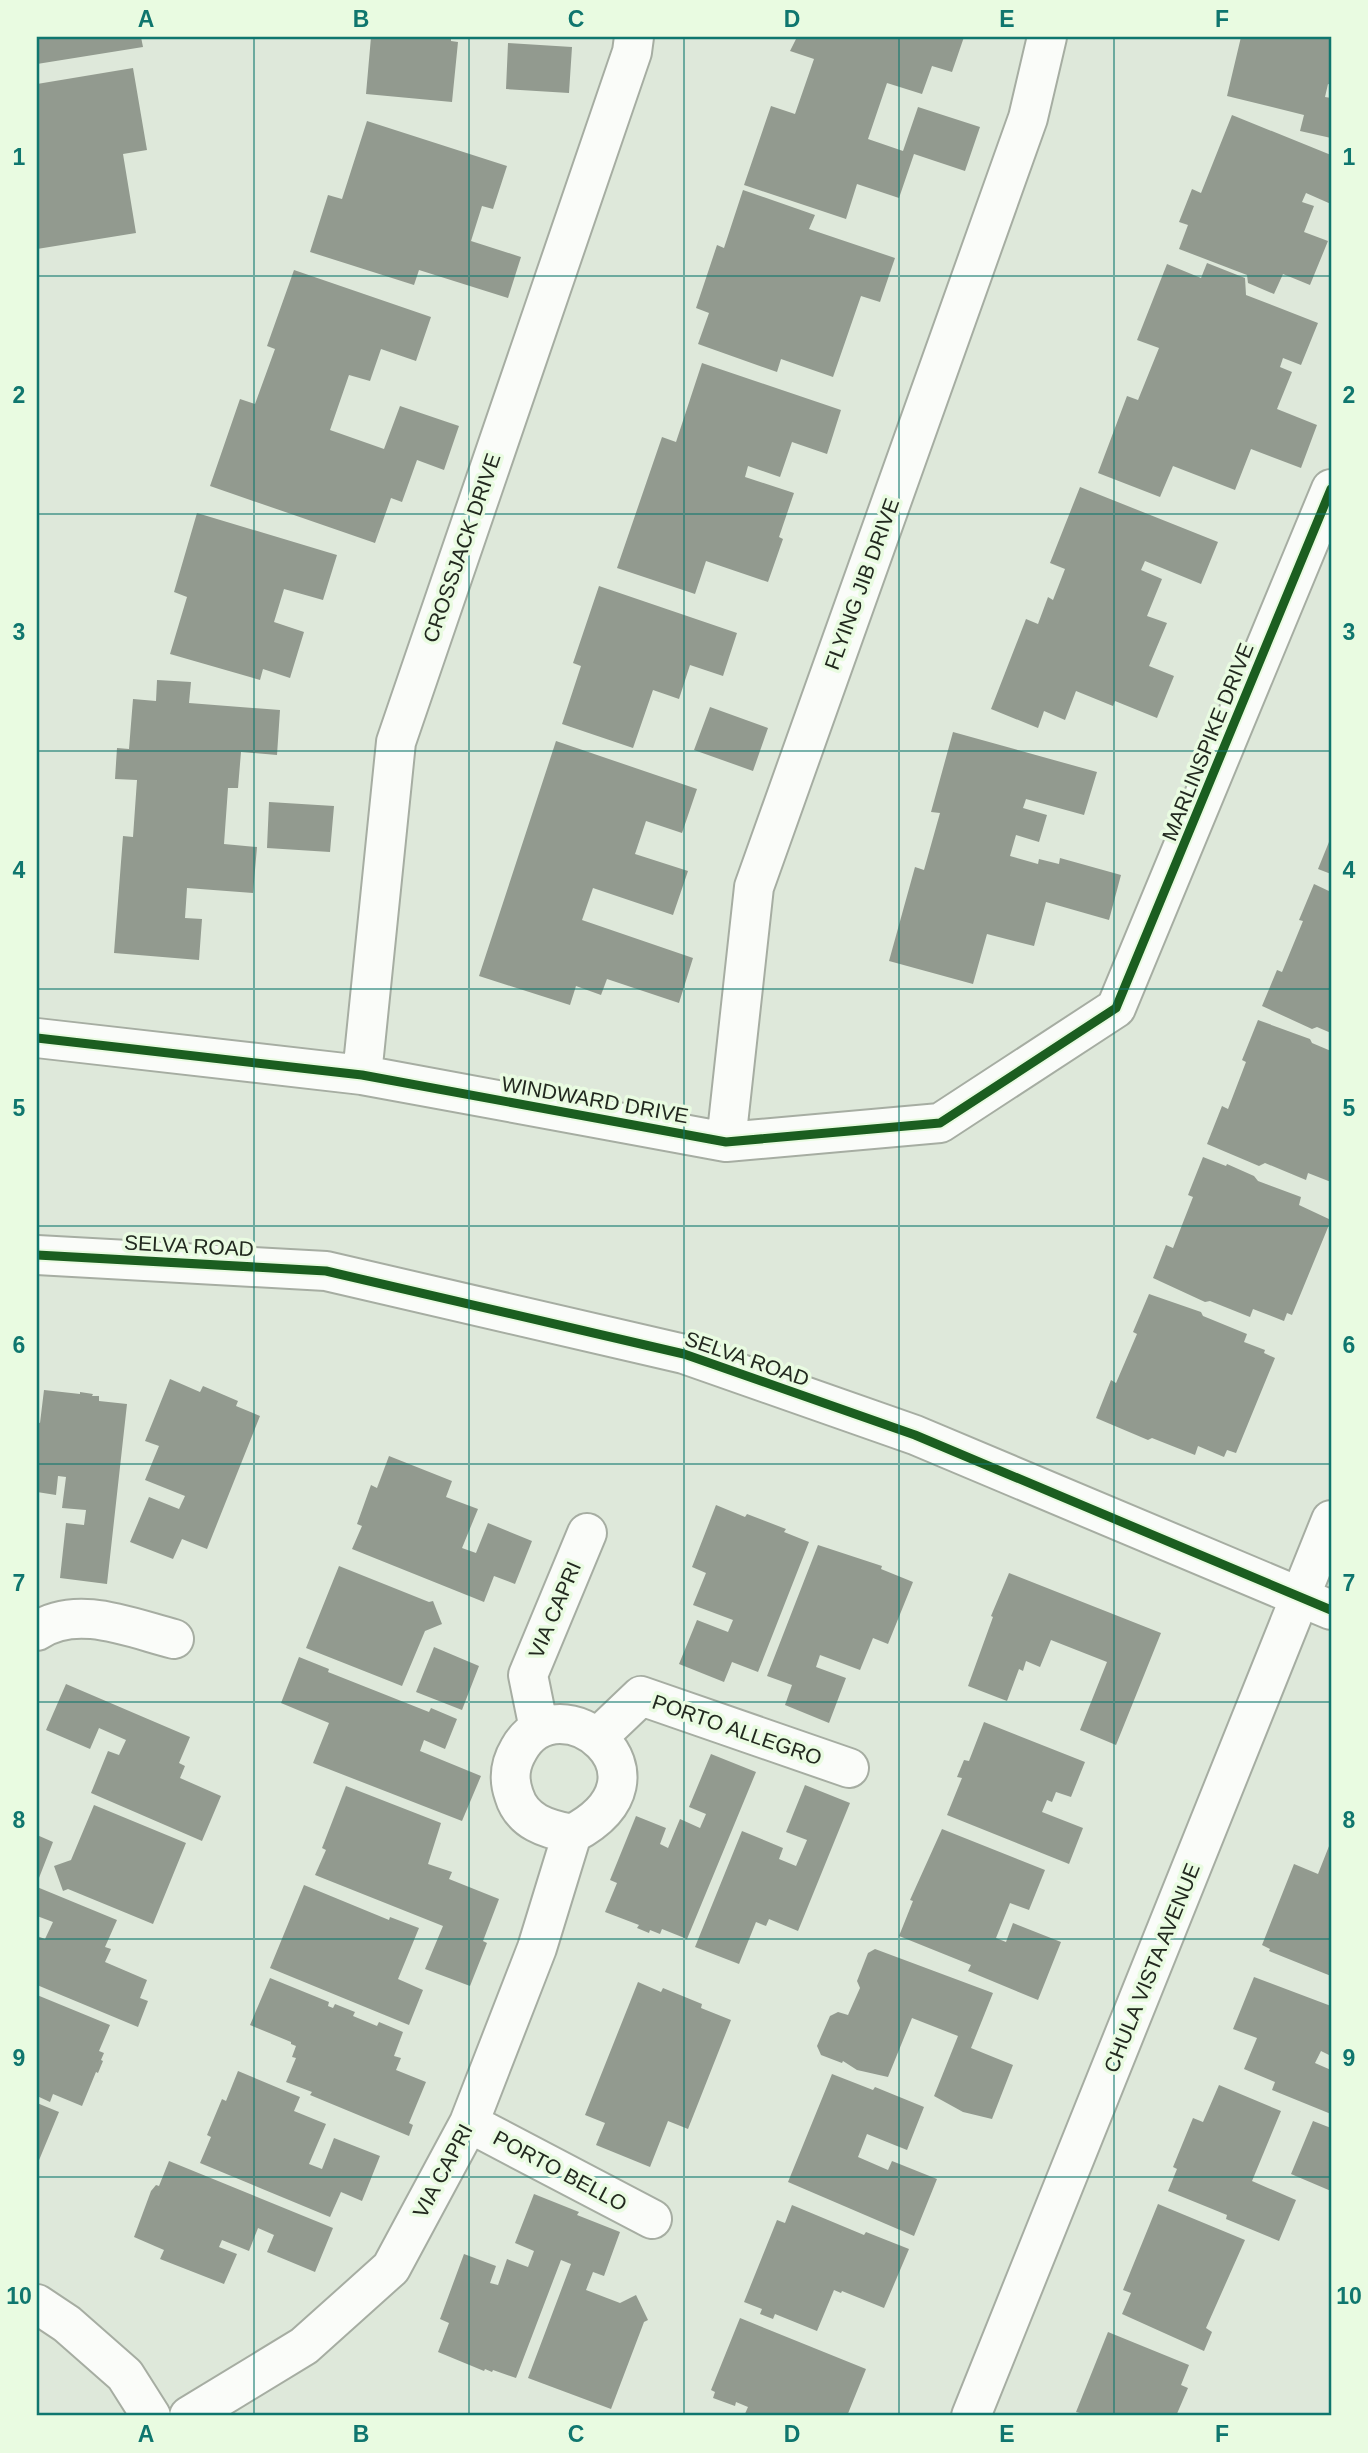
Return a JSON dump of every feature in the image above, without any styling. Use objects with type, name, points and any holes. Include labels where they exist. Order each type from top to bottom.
[{"type":"street","name":"CROSSJACK DRIVE","points":[[362,1075],[396,742],[627,65],[634,37]]},
{"type":"street","name":"FLYING JIB DRIVE","points":[[726,1142],[754,887],[1028,118],[1047,37]]},
{"type":"street","name":"MARLINSPIKE DRIVE","points":[[1116,1008],[1331,489]]},
{"type":"street","name":"WINDWARD DRIVE","points":[[37,1038],[362,1075],[726,1142],[940,1123],[1116,1008]]},
{"type":"street","name":"SELVA ROAD","points":[[37,1255],[326,1271],[684,1354],[915,1436],[1316,1604]]},
{"type":"street","name":"CHULA VISTA AVENUE","points":[[971,2416],[1316,1604],[1331,1520]]},
{"type":"street","name":"VIA CAPRI","points":[[539,1729],[528,1675],[587,1533]]},
{"type":"street","points":[[37,1631],[50,1622],[97,1619],[174,1639]]},
{"type":"street","name":"PORTO ALLEGRO","points":[[598,1737],[641,1696],[849,1768]]},
{"type":"street","points":[[559,1724],[580,1727],[598,1737],[611,1754],[617,1773],[615,1794],[604,1812],[588,1826],[572,1834],[547,1829],[529,1819],[516,1802],[510,1782],[512,1761],[522,1743],[539,1729],[559,1724]]},
{"type":"street","name":"VIA CAPRI","points":[[189,2416],[304,2346],[391,2268],[469,2123],[537,1948],[572,1834]]},
{"type":"street","name":"PORTO BELLO","points":[[469,2123],[652,2220]]},
{"type":"street","points":[[37,2304],[67,2324],[125,2375],[151,2416]]},
{"type":"building","points":[[37,37],[141,37],[143,47],[37,64]]},
{"type":"building","points":[[371,37],[451,37],[451,41],[458,42],[452,102],[366,94]]},
{"type":"building","points":[[797,37],[964,37],[952,72],[932,66],[922,94],[887,83],[868,139],[903,151],[918,107],[980,127],[965,171],[914,154],[899,198],[857,184],[846,219],[744,185],[771,106],[795,114],[814,59],[790,51]]},
{"type":"building","points":[[1241,37],[1331,37],[1331,85],[1328,84],[1325,97],[1331,98],[1331,138],[1300,131],[1304,115],[1227,96]]},
{"type":"building","points":[[508,43],[572,47],[569,93],[506,89]]},
{"type":"building","points":[[133,68],[147,150],[123,154],[136,233],[37,249],[37,84]]},
{"type":"building","points":[[1232,115],[1331,155],[1331,204],[1306,193],[1302,202],[1314,206],[1304,232],[1328,241],[1310,285],[1283,274],[1274,294],[1248,283],[1247,275],[1179,249],[1188,225],[1179,222],[1192,189],[1201,193]]},
{"type":"building","points":[[367,121],[507,166],[493,209],[482,206],[471,241],[521,257],[508,298],[419,270],[414,285],[310,252],[328,195],[342,199]]},
{"type":"building","points":[[743,190],[815,215],[809,229],[895,258],[880,302],[861,296],[833,377],[781,359],[777,372],[698,344],[709,313],[696,308],[717,245],[724,248]]},
{"type":"building","points":[[1207,263],[1245,278],[1246,295],[1318,323],[1301,365],[1283,358],[1280,367],[1292,372],[1277,409],[1317,425],[1301,468],[1251,449],[1235,490],[1173,466],[1160,497],[1098,473],[1127,396],[1138,400],[1159,348],[1137,340],[1167,264],[1201,278]]},
{"type":"building","points":[[294,270],[431,317],[416,361],[381,349],[370,381],[349,375],[330,430],[384,449],[400,406],[459,426],[444,470],[417,460],[402,502],[391,498],[375,543],[210,486],[240,399],[255,404],[275,349],[267,346]]},
{"type":"building","points":[[702,363],[841,410],[827,454],[792,442],[780,477],[748,466],[745,477],[794,493],[779,537],[783,539],[768,582],[706,561],[695,594],[617,568],[662,437],[676,442]]},
{"type":"building","points":[[1080,487],[1218,542],[1201,584],[1145,561],[1141,570],[1162,579],[1147,616],[1167,623],[1149,666],[1174,676],[1157,718],[1115,701],[1113,706],[1076,691],[1065,720],[1044,711],[1038,728],[991,709],[1026,619],[1038,624],[1048,597],[1053,600],[1065,569],[1050,563]]},
{"type":"building","points":[[197,513],[337,555],[323,600],[284,589],[274,622],[304,632],[290,678],[263,669],[260,680],[170,654],[187,597],[174,592]]},
{"type":"building","points":[[599,586],[737,633],[723,676],[690,665],[679,699],[653,690],[633,748],[562,724],[581,666],[573,663]]},
{"type":"building","points":[[157,680],[191,682],[189,703],[280,710],[277,755],[241,752],[238,788],[228,788],[224,844],[257,847],[253,893],[187,888],[185,918],[202,919],[199,960],[114,953],[123,836],[133,837],[137,780],[115,779],[117,748],[129,749],[133,699],[156,701]]},
{"type":"building","points":[[710,707],[768,728],[753,771],[694,750]]},
{"type":"building","points":[[953,732],[1097,772],[1084,815],[1026,799],[1023,808],[1047,815],[1039,842],[1016,835],[1010,856],[1038,864],[1039,859],[1059,864],[1060,858],[1121,875],[1109,920],[1046,902],[1034,946],[987,934],[973,984],[889,961],[915,867],[924,870],[940,813],[931,812]]},
{"type":"building","points":[[556,741],[697,789],[682,833],[646,821],[635,854],[688,871],[673,915],[593,888],[582,920],[693,958],[679,1003],[607,979],[601,995],[576,986],[570,1005],[479,976]]},
{"type":"building","points":[[269,802],[334,806],[330,852],[267,848]]},
{"type":"building","points":[[1331,837],[1331,874],[1318,869]]},
{"type":"building","points":[[1314,884],[1331,892],[1331,1033],[1317,1027],[1312,1029],[1262,1006],[1277,970],[1282,972],[1303,921],[1299,920]]},
{"type":"building","points":[[1258,1020],[1310,1039],[1312,1043],[1331,1051],[1331,1182],[1308,1173],[1306,1180],[1265,1163],[1259,1166],[1207,1144],[1222,1106],[1228,1109],[1246,1062],[1242,1060]]},
{"type":"building","points":[[1203,1157],[1226,1166],[1227,1164],[1254,1176],[1258,1181],[1301,1197],[1299,1205],[1331,1220],[1292,1315],[1287,1313],[1284,1321],[1253,1309],[1250,1317],[1210,1301],[1205,1302],[1153,1278],[1166,1245],[1173,1248],[1193,1197],[1188,1195]]},
{"type":"building","points":[[1149,1294],[1201,1312],[1203,1316],[1247,1334],[1244,1342],[1265,1350],[1264,1353],[1275,1358],[1236,1453],[1227,1450],[1224,1457],[1198,1446],[1195,1455],[1152,1438],[1148,1440],[1096,1418],[1111,1380],[1116,1383],[1137,1334],[1133,1332]]},
{"type":"building","points":[[170,1379],[200,1392],[203,1386],[238,1401],[236,1406],[260,1416],[207,1549],[182,1539],[173,1559],[130,1542],[149,1497],[179,1509],[185,1496],[145,1480],[159,1446],[145,1441]]},
{"type":"building","points":[[44,1390],[93,1394],[92,1396],[99,1396],[99,1401],[127,1404],[107,1584],[60,1578],[66,1523],[84,1525],[86,1510],[62,1508],[66,1477],[58,1476],[56,1495],[37,1492],[37,1422],[40,1423]]},
{"type":"building","points":[[389,1456],[452,1481],[446,1497],[478,1509],[462,1548],[476,1553],[488,1523],[532,1541],[515,1584],[494,1576],[484,1602],[352,1549],[362,1526],[357,1524],[371,1485],[377,1488]]},
{"type":"building","points":[[716,1505],[786,1529],[784,1532],[809,1542],[758,1672],[732,1662],[724,1682],[679,1664],[697,1620],[728,1632],[733,1620],[693,1605],[706,1573],[692,1567]]},
{"type":"building","points":[[818,1545],[882,1566],[881,1569],[913,1582],[888,1644],[873,1638],[860,1670],[820,1655],[816,1667],[846,1678],[829,1723],[785,1705],[792,1685],[767,1676]]},
{"type":"building","points":[[339,1566],[429,1602],[433,1601],[442,1624],[425,1631],[402,1686],[306,1648]]},
{"type":"building","points":[[1009,1573],[1161,1633],[1116,1745],[1080,1730],[1107,1662],[1051,1640],[1040,1667],[1026,1661],[1023,1671],[1019,1669],[1007,1701],[968,1686],[993,1617],[991,1616]]},
{"type":"building","points":[[434,1647],[479,1666],[462,1710],[416,1692]]},
{"type":"building","points":[[299,1657],[329,1669],[328,1672],[429,1712],[431,1708],[457,1719],[445,1749],[424,1740],[420,1751],[481,1776],[462,1821],[313,1763],[329,1723],[281,1703]]},
{"type":"building","points":[[66,1684],[190,1737],[179,1763],[185,1766],[180,1778],[221,1796],[202,1841],[91,1793],[108,1751],[119,1755],[126,1740],[99,1728],[90,1749],[46,1730]]},
{"type":"building","points":[[984,1722],[1085,1762],[1071,1797],[1056,1792],[1052,1802],[1047,1800],[1042,1812],[1083,1828],[1069,1864],[947,1815],[962,1778],[957,1777],[964,1760],[969,1761]]},
{"type":"building","points":[[711,1754],[756,1772],[687,1939],[662,1929],[660,1934],[650,1930],[649,1933],[637,1928],[639,1925],[605,1912],[617,1883],[610,1880],[636,1816],[666,1828],[660,1844],[668,1848],[680,1819],[700,1828],[706,1814],[689,1807]]},
{"type":"building","points":[[805,1785],[850,1803],[798,1931],[769,1919],[766,1926],[756,1922],[739,1964],[695,1947],[742,1831],[783,1848],[779,1859],[796,1866],[807,1840],[786,1832]]},
{"type":"building","points":[[346,1786],[441,1823],[428,1864],[452,1872],[449,1879],[499,1899],[483,1941],[487,1943],[470,1986],[425,1969],[443,1926],[315,1875],[326,1850],[322,1848]]},
{"type":"building","points":[[94,1805],[186,1843],[153,1924],[68,1889],[63,1891],[54,1866],[71,1860]]},
{"type":"building","points":[[942,1829],[1045,1870],[1029,1910],[1010,1903],[996,1938],[1006,1942],[1013,1923],[1061,1942],[1038,2000],[968,1971],[971,1965],[899,1936],[913,1901],[910,1900]]},
{"type":"building","points":[[37,1835],[53,1842],[37,1883]]},
{"type":"building","points":[[1331,1841],[1331,1976],[1269,1951],[1270,1949],[1262,1945],[1294,1864],[1318,1874]]},
{"type":"building","points":[[304,1885],[389,1920],[390,1917],[419,1928],[398,1979],[423,1990],[409,2025],[270,1968]]},
{"type":"building","points":[[37,1887],[117,1920],[105,1947],[111,1949],[105,1962],[147,1980],[140,1998],[148,2001],[138,2027],[37,1985],[37,1936],[45,1939],[53,1922],[37,1916]]},
{"type":"building","points":[[875,1949],[993,1993],[971,2048],[1013,2065],[992,2119],[963,2112],[934,2096],[958,2036],[912,2018],[888,2077],[857,2070],[843,2061],[842,2063],[821,2055],[817,2046],[830,2016],[838,2012],[848,2015],[860,1988],[857,1981],[868,1953]]},
{"type":"building","points":[[1254,1977],[1331,2006],[1331,2056],[1321,2051],[1315,2063],[1331,2070],[1331,2114],[1272,2090],[1275,2082],[1244,2069],[1257,2038],[1233,2029]]},
{"type":"building","points":[[270,1978],[329,2002],[328,2006],[333,2008],[335,2004],[355,2012],[353,2016],[377,2026],[379,2022],[403,2032],[394,2056],[401,2058],[396,2070],[426,2082],[409,2123],[413,2125],[409,2136],[310,2095],[312,2092],[286,2082],[296,2058],[292,2057],[296,2046],[250,2025]]},
{"type":"building","points":[[638,1982],[661,1992],[663,1988],[702,2004],[701,2008],[731,2020],[688,2129],[668,2121],[650,2167],[596,2145],[605,2123],[585,2115]]},
{"type":"building","points":[[37,1995],[110,2025],[99,2051],[104,2053],[101,2060],[103,2061],[82,2106],[53,2094],[50,2102],[37,2096]]},
{"type":"building","points":[[238,2071],[300,2097],[294,2111],[326,2124],[309,2164],[322,2169],[334,2138],[380,2156],[362,2201],[341,2192],[330,2217],[200,2163],[211,2137],[207,2135],[222,2099],[226,2101]]},
{"type":"building","points":[[832,2074],[873,2090],[875,2087],[924,2107],[907,2150],[867,2134],[858,2157],[888,2170],[892,2161],[937,2179],[914,2236],[788,2182]]},
{"type":"building","points":[[1219,2085],[1281,2111],[1252,2181],[1296,2200],[1279,2241],[1226,2219],[1227,2215],[1168,2191],[1177,2169],[1173,2167],[1193,2118],[1203,2122]]},
{"type":"building","points":[[37,2103],[59,2112],[37,2165]]},
{"type":"building","points":[[1313,2121],[1331,2128],[1331,2191],[1291,2174]]},
{"type":"building","points":[[169,2161],[333,2228],[315,2272],[267,2252],[274,2235],[258,2228],[249,2251],[222,2240],[219,2247],[237,2254],[224,2284],[160,2259],[164,2250],[134,2237],[151,2191],[156,2185],[159,2186]]},
{"type":"building","points":[[534,2194],[620,2232],[604,2276],[593,2272],[586,2290],[620,2303],[636,2295],[648,2320],[644,2322],[611,2409],[528,2378],[571,2264],[561,2260],[516,2378],[493,2370],[484,2371],[438,2352],[449,2323],[440,2319],[464,2254],[496,2266],[490,2283],[498,2285],[507,2259],[528,2267],[534,2251],[515,2243]]},
{"type":"building","points":[[1158,2204],[1245,2240],[1206,2328],[1212,2332],[1204,2351],[1122,2314],[1131,2293],[1123,2290]]},
{"type":"building","points":[[792,2205],[864,2235],[866,2232],[909,2249],[884,2308],[834,2290],[817,2331],[775,2314],[773,2319],[760,2314],[762,2309],[744,2302],[777,2220],[785,2223]]},
{"type":"building","points":[[740,2318],[866,2369],[847,2416],[744,2416],[748,2407],[736,2402],[735,2406],[713,2398],[715,2392],[711,2390]]},
{"type":"building","points":[[1108,2332],[1189,2365],[1181,2385],[1188,2388],[1176,2416],[1079,2416],[1080,2413],[1076,2412]]},
{"type":"cycle path","points":[[37,1038],[362,1075],[726,1142],[940,1123],[1116,1008],[1331,489]]},
{"type":"cycle path","points":[[37,1255],[326,1271],[684,1354],[915,1435],[1331,1610]]}]
